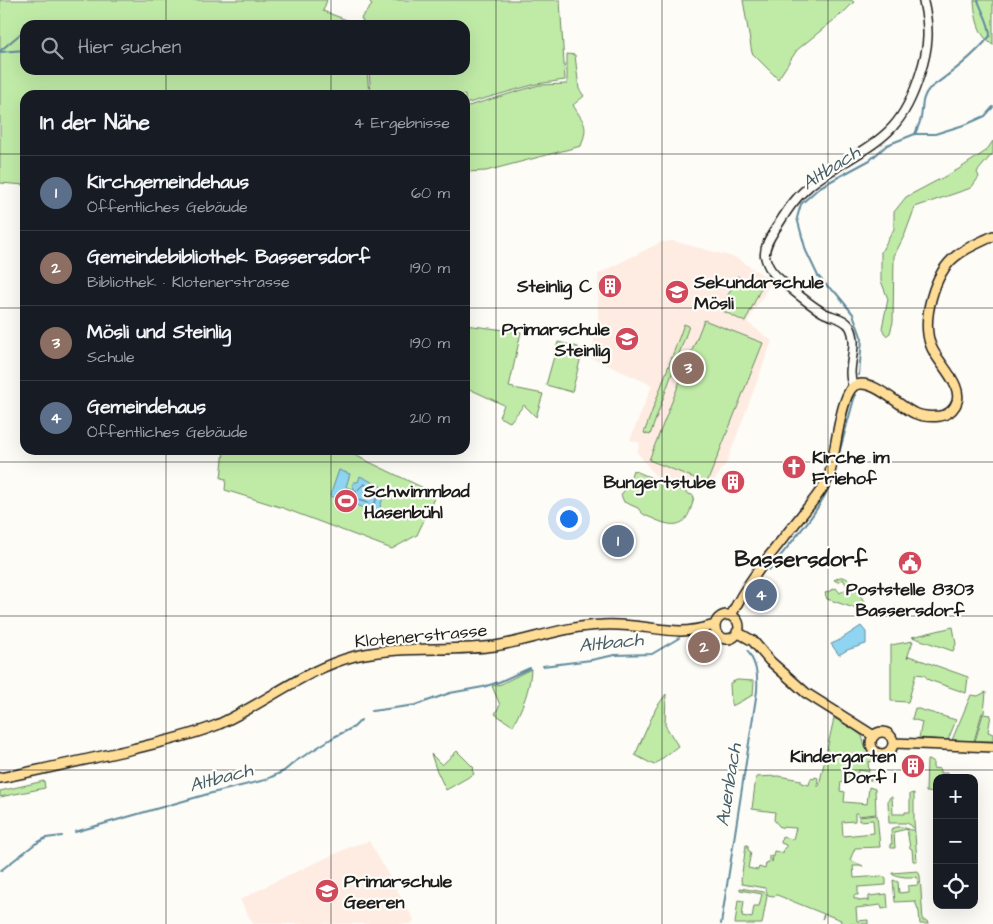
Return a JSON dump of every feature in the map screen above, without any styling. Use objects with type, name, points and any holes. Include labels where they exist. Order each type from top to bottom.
[{"type":"main road","points":[[731,616],[750,583],[825,484],[832,464],[846,396],[853,386],[858,384],[870,385],[914,413],[932,417],[943,415],[951,411],[955,406],[958,395],[953,382],[931,347],[927,325],[929,309],[939,276],[949,262],[964,251],[993,236]]},
{"type":"main road","points":[[721,616],[731,616],[738,624],[737,632],[732,637],[724,638],[716,632],[715,625],[721,616]]},
{"type":"main road","name":"Klotenerstrasse","points":[[0,778],[96,759],[190,735],[233,717],[309,674],[339,661],[355,657],[395,651],[465,649],[496,645],[590,625],[608,624],[683,631],[715,625]]},
{"type":"main road","points":[[737,632],[753,642],[770,661],[806,693],[874,736]]},
{"type":"main road","points":[[880,732],[886,732],[892,737],[894,744],[892,749],[887,753],[878,753],[872,746],[874,736],[880,732]]},
{"type":"main road","points":[[894,744],[993,748]]},
{"type":"street","points":[[853,386],[850,377],[854,343],[850,326],[846,322],[825,314],[813,306],[776,275],[767,262],[765,250],[770,237],[781,219],[802,192],[824,175],[877,142],[902,117],[913,96],[927,48],[929,32],[923,0]]},
{"type":"shaded area","points":[[673,241],[737,258],[772,281],[747,322],[772,341],[727,462],[714,481],[708,485],[685,489],[675,487],[657,478],[637,452],[640,443],[630,440],[652,385],[591,358],[598,320],[598,274],[661,242]]},
{"type":"shaded area","name":"Primarschule Geeren","points":[[369,841],[414,920],[411,924],[253,924],[240,900],[352,846]]},
{"type":"green space","points":[[0,0],[327,0],[323,11],[347,20],[20,20],[20,75],[367,75],[369,90],[20,90],[20,185],[0,183]]},
{"type":"green space","points":[[369,0],[560,0],[565,80],[536,84],[470,103],[470,90],[371,90],[369,75],[470,75],[470,20],[362,20],[361,18],[372,5]]},
{"type":"green space","points":[[743,0],[851,0],[854,2],[797,50],[778,79],[752,53]]},
{"type":"green space","points":[[974,0],[993,0],[993,45],[981,31],[976,19]]},
{"type":"green space","points":[[567,54],[575,55],[579,89],[584,96],[573,105],[585,128],[581,146],[486,171],[470,172],[470,106],[539,85],[567,84]]},
{"type":"green space","points":[[993,141],[993,153],[977,172],[979,177],[971,188],[915,207],[894,256],[893,322],[890,333],[886,336],[882,328],[888,299],[881,281],[881,252],[894,229],[894,212],[906,197],[959,169],[986,151]]},
{"type":"green space","points":[[737,276],[761,288],[745,322],[721,310]]},
{"type":"green space","points":[[704,320],[763,343],[707,483],[649,460]]},
{"type":"green space","points":[[684,324],[689,326],[650,435],[644,433]]},
{"type":"green space","points":[[470,326],[521,332],[509,387],[543,394],[536,417],[524,405],[510,422],[499,417],[504,405],[470,389]]},
{"type":"green space","points":[[558,342],[578,347],[582,353],[572,392],[546,385]]},
{"type":"green space","name":"Schwimmbad Hasenbühl","points":[[223,455],[354,455],[436,494],[417,535],[392,549],[283,508],[225,490],[226,479],[221,478]]},
{"type":"green space","points":[[633,470],[694,496],[686,518],[677,524],[663,523],[624,502],[621,495],[628,485]]},
{"type":"green space","points":[[844,577],[852,582],[865,603],[864,607],[851,607],[827,599],[825,593],[836,588],[840,593],[848,588],[843,579],[838,582],[834,580]]},
{"type":"green space","points":[[953,627],[956,644],[953,651],[912,637]]},
{"type":"green space","points":[[913,641],[907,658],[909,656],[968,677],[966,693],[929,680],[924,675],[916,674],[908,702],[891,701],[891,645]]},
{"type":"green space","points":[[531,669],[525,699],[513,726],[495,714],[500,705],[492,686],[501,684]]},
{"type":"green space","points":[[737,680],[754,681],[753,695],[732,706],[730,683]]},
{"type":"green space","points":[[986,692],[984,713],[982,713],[974,741],[952,740],[971,695],[978,696]]},
{"type":"green space","points":[[666,694],[665,725],[678,746],[654,765],[635,755],[656,708]]},
{"type":"green space","points":[[915,708],[956,720],[948,740],[919,738],[922,722],[912,719]]},
{"type":"green space","points":[[983,714],[991,715],[988,732],[993,734],[993,741],[975,741]]},
{"type":"green space","points":[[834,718],[862,736],[866,749],[873,761],[868,762],[869,772],[859,770],[857,773],[874,781],[854,777],[854,782],[841,782],[840,791],[845,792],[844,802],[867,804],[869,787],[875,789],[876,814],[858,816],[858,813],[855,813],[855,821],[842,822],[843,836],[874,833],[873,820],[859,821],[859,817],[877,815],[880,847],[855,848],[850,860],[863,866],[853,866],[854,878],[882,876],[886,879],[886,885],[858,887],[858,895],[854,895],[854,899],[859,901],[868,900],[869,902],[869,896],[887,894],[888,908],[882,909],[881,905],[856,908],[857,921],[868,920],[868,924],[840,924],[841,920],[825,914],[822,919],[824,914],[777,895],[768,895],[765,888],[742,884],[741,880],[746,845],[748,845],[748,850],[751,852],[748,868],[758,870],[759,867],[765,869],[766,863],[769,862],[769,856],[772,856],[772,862],[774,851],[783,853],[784,848],[786,848],[786,845],[781,843],[782,837],[793,839],[796,828],[780,827],[774,820],[775,812],[752,809],[756,777],[778,776],[801,780],[801,783],[809,785],[811,778],[814,779],[815,777],[818,778],[817,786],[819,786]]},
{"type":"green space","points":[[457,751],[474,768],[472,770],[474,774],[446,790],[431,754],[442,765]]},
{"type":"green space","points":[[927,760],[933,761],[933,768],[940,769],[940,773],[947,774],[933,774],[933,793],[926,792]]},
{"type":"green space","points":[[44,781],[45,788],[0,797],[0,791]]},
{"type":"green space","points":[[914,793],[917,861],[913,861],[907,829],[894,832],[895,848],[891,848],[891,829],[902,827],[914,830],[907,823],[889,823],[888,801],[892,797],[893,814],[905,814],[905,812],[910,812],[910,794]]},
{"type":"green space","points":[[918,871],[923,921],[927,921],[928,924],[920,924],[919,912],[915,901],[895,902],[893,880],[898,882],[899,893],[908,892],[908,886],[918,885],[917,877],[905,877],[893,875],[892,873]]},
{"type":"green space","points":[[740,888],[764,892],[767,896],[762,924],[735,924],[738,900],[744,901],[742,916],[752,918],[754,906],[759,906],[762,894],[740,890]]},
{"type":"water","points":[[339,470],[350,474],[346,487],[355,490],[352,485],[354,482],[358,482],[360,476],[386,489],[378,513],[330,496]]},
{"type":"water","points":[[861,626],[866,632],[866,644],[847,650],[839,655],[831,644]]},
{"type":"waterway","points":[[915,134],[921,120],[923,99],[926,92],[969,58],[990,36],[990,31],[978,0]]},
{"type":"waterway","points":[[0,51],[20,34]]},
{"type":"waterway","points":[[0,52],[20,50]]},
{"type":"waterway","name":"Altbach","points":[[859,375],[862,339],[853,314],[836,293],[818,276],[806,251],[797,218],[801,204],[820,187],[870,160],[887,145],[915,134],[935,134],[967,124],[985,116],[993,107]]},
{"type":"waterway","name":"Altbach","points":[[834,472],[855,395]]},
{"type":"waterway","name":"Altbach","points":[[769,570],[813,515],[832,479]]},
{"type":"waterway","name":"Altbach","points":[[543,666],[615,655],[652,654],[679,638]]},
{"type":"waterway","name":"Auenbach","points":[[721,924],[757,691],[756,671],[748,651]]},
{"type":"waterway","name":"Altbach","points":[[372,711],[416,705],[450,693],[483,687],[530,668]]},
{"type":"waterway","name":"Altbach","points":[[75,832],[208,794],[265,780],[284,771],[296,761],[334,737],[354,727],[361,720]]},
{"type":"waterway","name":"Altbach","points":[[0,871],[35,844],[46,838],[62,836]]},
{"type":"place","name":"Steinlig C","points":[[610,286]]},
{"type":"place","name":"Sekundarschule Mösli","points":[[677,292]]},
{"type":"place","name":"Primarschule Steinlig","points":[[627,339]]},
{"type":"place","name":"Mösli und Steinlig","points":[[688,368]]},
{"type":"place","name":"Kirche im Friehof","points":[[794,467]]},
{"type":"place","name":"Bungertstube","points":[[733,482]]},
{"type":"place","name":"Schwimmbad Hasenbühl","points":[[346,501]]},
{"type":"place","name":"Kirchgemeindehaus","points":[[618,541]]},
{"type":"place","name":"Poststelle 8303 Bassersdorf","points":[[910,563]]},
{"type":"place","name":"Gemeindehaus","points":[[761,595]]},
{"type":"place","name":"Gemeindebibliothek Bassersdorf","points":[[704,647]]},
{"type":"place","name":"Kindergarten Dorf 1","points":[[913,766]]},
{"type":"place","name":"Primarschule Geeren","points":[[327,891]]},
{"type":"district","name":"Bassersdorf","points":[[801,559]]}]
